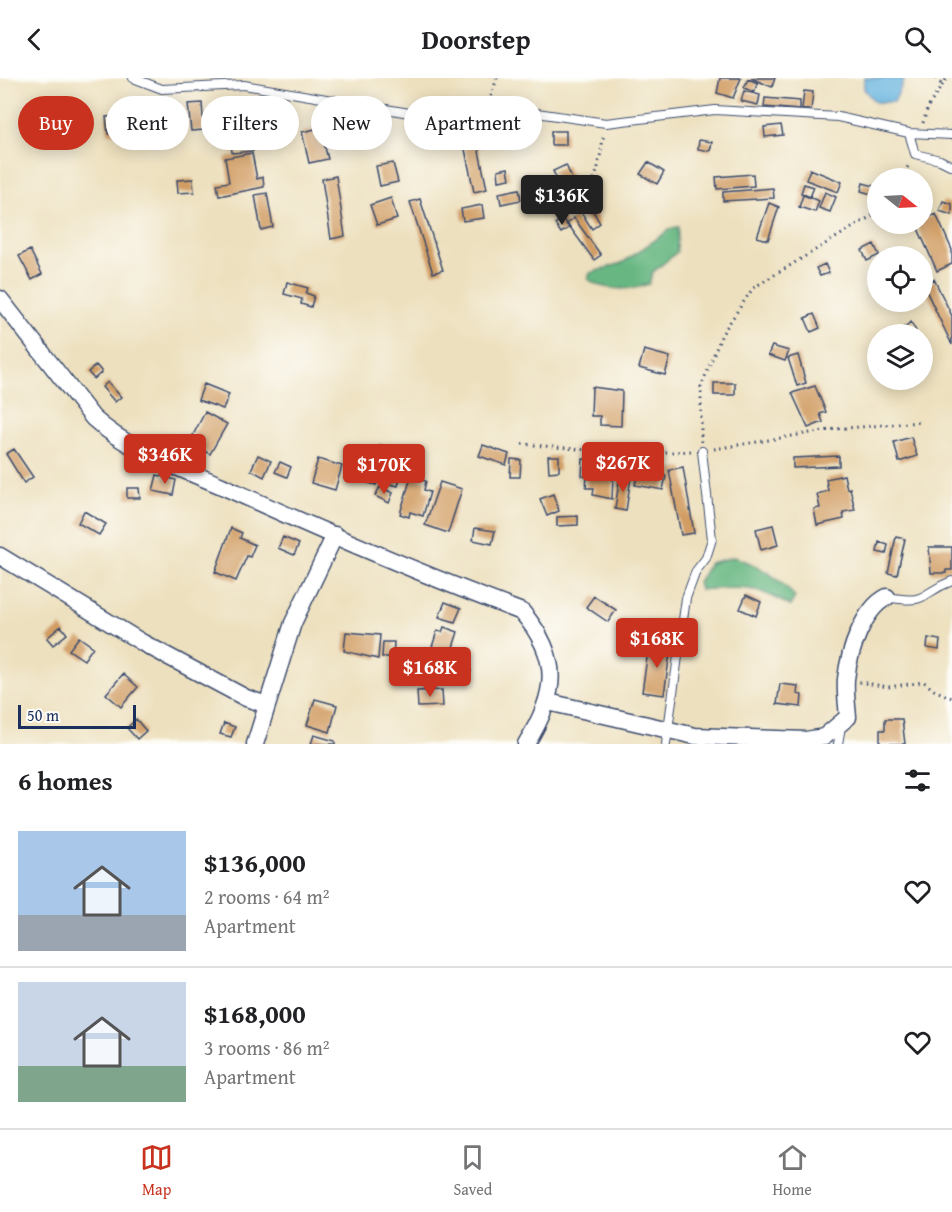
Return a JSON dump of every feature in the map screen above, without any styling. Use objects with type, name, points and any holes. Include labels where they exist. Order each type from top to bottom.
[{"type":"street","points":[[0,299],[93,418],[106,430],[137,448],[334,535],[522,612],[533,624],[551,659],[548,702],[544,716],[526,744]]},
{"type":"street","points":[[255,744],[293,623],[334,535]]},
{"type":"street","points":[[0,556],[143,643],[246,698],[267,705]]},
{"type":"street","points":[[548,702],[667,737],[695,736],[753,741],[806,740],[824,737],[848,717],[846,679],[863,620],[879,600],[887,597]]},
{"type":"lane","points":[[133,78],[162,88],[244,85],[404,112]]},
{"type":"lane","points":[[542,114],[606,123],[715,110],[837,117],[909,133],[952,135]]},
{"type":"lane","points":[[909,133],[915,154],[940,160],[952,166]]},
{"type":"lane","points":[[667,737],[686,598],[696,571],[706,558],[711,539],[702,451]]},
{"type":"lane","points":[[887,597],[910,601],[925,598],[952,581]]},
{"type":"lane","points":[[838,744],[841,725]]},
{"type":"path","points":[[491,96],[497,78]]},
{"type":"path","points":[[936,78],[942,85]]},
{"type":"path","points":[[921,133],[927,107],[947,78]]},
{"type":"path","points":[[569,204],[581,198],[591,189],[606,123]]},
{"type":"path","points":[[907,168],[915,154]]},
{"type":"path","points":[[702,451],[701,387],[722,334],[753,288],[867,219]]},
{"type":"path","points":[[522,444],[631,454],[702,451],[836,429],[920,422]]},
{"type":"path","points":[[846,679],[888,687],[924,682],[934,690],[952,698]]},
{"type":"green space","points":[[678,227],[677,252],[652,273],[649,284],[617,289],[602,286],[588,279],[590,273],[622,263],[672,228]]},
{"type":"green space","points":[[733,557],[759,567],[782,583],[795,597],[790,606],[756,590],[726,588],[700,590],[698,582],[710,563]]},
{"type":"water","points":[[864,78],[905,78],[894,102],[875,102],[864,89]]},
{"type":"building","points":[[720,78],[741,78],[733,98],[717,93]]},
{"type":"building","points":[[751,78],[775,78],[772,87]]},
{"type":"building","points":[[748,79],[758,83],[754,92],[744,88]]},
{"type":"building","points":[[744,91],[760,95],[758,105],[741,101]]},
{"type":"building","points":[[804,91],[813,92],[811,110],[802,109]]},
{"type":"building","points":[[765,98],[800,101],[800,110],[764,107]]},
{"type":"building","points":[[201,103],[201,130],[191,131],[189,104]]},
{"type":"building","points":[[781,125],[783,135],[765,137],[764,127]]},
{"type":"building","points":[[311,130],[311,150],[326,150],[328,159],[309,163],[302,132]]},
{"type":"building","points":[[551,131],[566,131],[566,145],[551,145]]},
{"type":"building","points":[[699,140],[712,142],[710,151],[698,149]]},
{"type":"building","points":[[232,150],[253,150],[253,151],[232,153]]},
{"type":"building","points":[[465,150],[479,150],[487,189],[474,192]]},
{"type":"building","points":[[252,153],[257,179],[263,177],[264,187],[219,196],[217,184],[229,182],[225,158]]},
{"type":"building","points":[[648,162],[664,172],[657,184],[640,174]]},
{"type":"building","points":[[393,163],[398,182],[380,186],[376,166]]},
{"type":"building","points":[[566,165],[576,188],[564,194],[553,171]]},
{"type":"building","points":[[508,168],[510,179],[499,181],[498,170]]},
{"type":"building","points":[[810,169],[842,182],[838,192],[806,180]]},
{"type":"building","points":[[753,174],[754,186],[717,189],[716,177]]},
{"type":"building","points":[[336,176],[345,236],[331,239],[322,179]]},
{"type":"building","points":[[193,179],[194,192],[178,193],[177,180]]},
{"type":"building","points":[[863,183],[867,184],[867,193],[861,191]]},
{"type":"building","points":[[804,184],[814,187],[810,197],[801,193]]},
{"type":"building","points":[[773,188],[774,198],[723,201],[723,192]]},
{"type":"building","points":[[519,189],[521,200],[501,204],[499,193]]},
{"type":"building","points":[[825,192],[836,197],[830,212],[819,208]]},
{"type":"building","points":[[267,193],[273,227],[261,230],[255,195]]},
{"type":"building","points":[[803,195],[819,201],[815,212],[799,207]]},
{"type":"building","points":[[391,198],[397,219],[377,225],[370,205]]},
{"type":"building","points":[[420,199],[443,270],[433,273],[410,202]]},
{"type":"building","points":[[943,201],[952,204],[952,215],[939,211]]},
{"type":"building","points":[[769,203],[779,207],[768,240],[757,237]]},
{"type":"building","points":[[482,205],[484,218],[463,221],[461,209]]},
{"type":"building","points":[[590,206],[600,223],[592,229],[581,212]]},
{"type":"building","points":[[936,214],[952,250],[952,264],[937,271],[933,262],[933,246],[926,246],[920,234],[933,234],[933,215]]},
{"type":"building","points":[[562,218],[569,228],[561,233],[555,224]]},
{"type":"building","points":[[574,218],[601,255],[594,260],[567,223]]},
{"type":"building","points":[[867,248],[867,261],[862,250]]},
{"type":"building","points":[[30,250],[42,274],[32,280],[19,256]]},
{"type":"building","points":[[825,264],[829,273],[820,276],[816,268]]},
{"type":"building","points":[[933,279],[952,316],[952,345],[933,305]]},
{"type":"building","points":[[287,282],[308,288],[306,293],[314,296],[311,307],[301,304],[302,299],[284,294]]},
{"type":"building","points":[[814,314],[820,328],[811,332],[805,318]]},
{"type":"building","points":[[772,346],[789,351],[785,361],[768,355]]},
{"type":"building","points":[[644,350],[670,357],[665,375],[639,368]]},
{"type":"building","points":[[798,355],[806,383],[797,386],[788,358]]},
{"type":"building","points":[[96,365],[102,372],[94,379],[88,372]]},
{"type":"building","points":[[108,382],[121,397],[115,402],[102,387]]},
{"type":"building","points":[[714,383],[735,383],[735,395],[714,395]]},
{"type":"building","points":[[204,384],[229,394],[223,409],[198,400]]},
{"type":"building","points":[[815,386],[826,412],[820,414],[823,422],[808,428],[792,393]]},
{"type":"building","points":[[592,387],[622,391],[621,426],[600,425],[600,416],[591,416]]},
{"type":"building","points":[[205,412],[227,424],[210,454],[189,443]]},
{"type":"building","points":[[911,437],[917,456],[899,462],[894,442]]},
{"type":"building","points":[[380,445],[399,450],[397,457],[405,459],[398,486],[377,481],[376,485],[361,481],[369,452],[378,454]]},
{"type":"building","points":[[483,445],[509,454],[506,465],[479,456]]},
{"type":"building","points":[[14,449],[33,477],[24,483],[6,454]]},
{"type":"building","points":[[409,454],[419,458],[416,467],[406,464]]},
{"type":"building","points":[[258,455],[271,461],[264,477],[251,470]]},
{"type":"building","points":[[548,456],[559,456],[559,471],[549,472]]},
{"type":"building","points":[[839,456],[839,466],[793,468],[793,458]]},
{"type":"building","points":[[599,457],[614,458],[612,499],[593,495],[594,488],[586,488],[587,477],[582,476],[583,459],[598,460]]},
{"type":"building","points":[[318,459],[342,466],[335,490],[311,483]]},
{"type":"building","points":[[511,459],[521,460],[520,477],[510,477]]},
{"type":"building","points":[[280,462],[291,467],[287,477],[275,472]]},
{"type":"building","points":[[639,467],[666,476],[663,490],[635,485]]},
{"type":"building","points":[[683,467],[694,533],[681,535],[669,470]]},
{"type":"building","points":[[157,475],[176,480],[173,495],[153,491]]},
{"type":"building","points":[[620,475],[631,477],[626,511],[615,509]]},
{"type":"building","points":[[844,475],[847,489],[850,488],[855,510],[843,512],[844,519],[817,525],[814,509],[820,508],[817,494],[828,491],[826,479]]},
{"type":"building","points":[[411,477],[426,481],[424,490],[430,492],[423,516],[410,512],[409,517],[400,514]]},
{"type":"building","points":[[440,482],[462,489],[448,533],[425,525]]},
{"type":"building","points":[[380,487],[393,493],[389,503],[375,496]]},
{"type":"building","points":[[127,488],[139,488],[140,498],[127,498]]},
{"type":"building","points":[[553,494],[559,511],[547,516],[540,499]]},
{"type":"building","points":[[84,511],[106,524],[99,535],[78,523]]},
{"type":"building","points":[[578,516],[578,525],[557,526],[557,517]]},
{"type":"building","points":[[773,525],[778,545],[761,550],[756,529]]},
{"type":"building","points":[[231,528],[242,533],[240,538],[255,545],[250,557],[247,556],[236,581],[215,572]]},
{"type":"building","points":[[475,528],[495,531],[492,544],[473,540]]},
{"type":"building","points":[[283,537],[299,544],[294,555],[278,548]]},
{"type":"building","points":[[896,537],[905,539],[897,575],[888,573]]},
{"type":"building","points":[[879,542],[888,545],[886,554],[877,552]]},
{"type":"building","points":[[929,547],[952,547],[952,570],[946,570],[946,573],[931,573]]},
{"type":"building","points":[[746,595],[761,602],[756,616],[740,609]]},
{"type":"building","points":[[594,596],[616,610],[608,622],[586,607]]},
{"type":"building","points":[[445,602],[461,608],[455,622],[439,617]]},
{"type":"building","points":[[61,626],[67,634],[53,645],[47,638]]},
{"type":"building","points":[[444,627],[458,632],[445,672],[426,666],[437,631],[442,632]]},
{"type":"building","points":[[346,632],[380,635],[378,659],[344,651]]},
{"type":"building","points":[[79,637],[93,647],[84,660],[69,650]]},
{"type":"building","points":[[928,638],[940,640],[939,650],[927,648]]},
{"type":"building","points":[[383,642],[394,642],[393,657],[382,657]]},
{"type":"building","points":[[649,644],[671,646],[664,695],[642,692]]},
{"type":"building","points":[[458,667],[471,670],[469,678],[456,676]]},
{"type":"building","points":[[123,674],[138,687],[121,707],[106,694]]},
{"type":"building","points":[[780,684],[798,686],[797,694],[802,695],[801,707],[777,704]]},
{"type":"building","points":[[442,690],[443,706],[418,707],[417,691]]},
{"type":"building","points":[[315,699],[337,705],[330,732],[307,725]]},
{"type":"building","points":[[136,719],[146,731],[137,739],[127,728]]},
{"type":"building","points":[[885,719],[902,719],[905,744],[880,744],[880,730],[885,730]]},
{"type":"building","points":[[224,723],[235,727],[231,737],[220,734]]},
{"type":"building","points":[[314,735],[335,741],[335,744],[311,744]]}]
